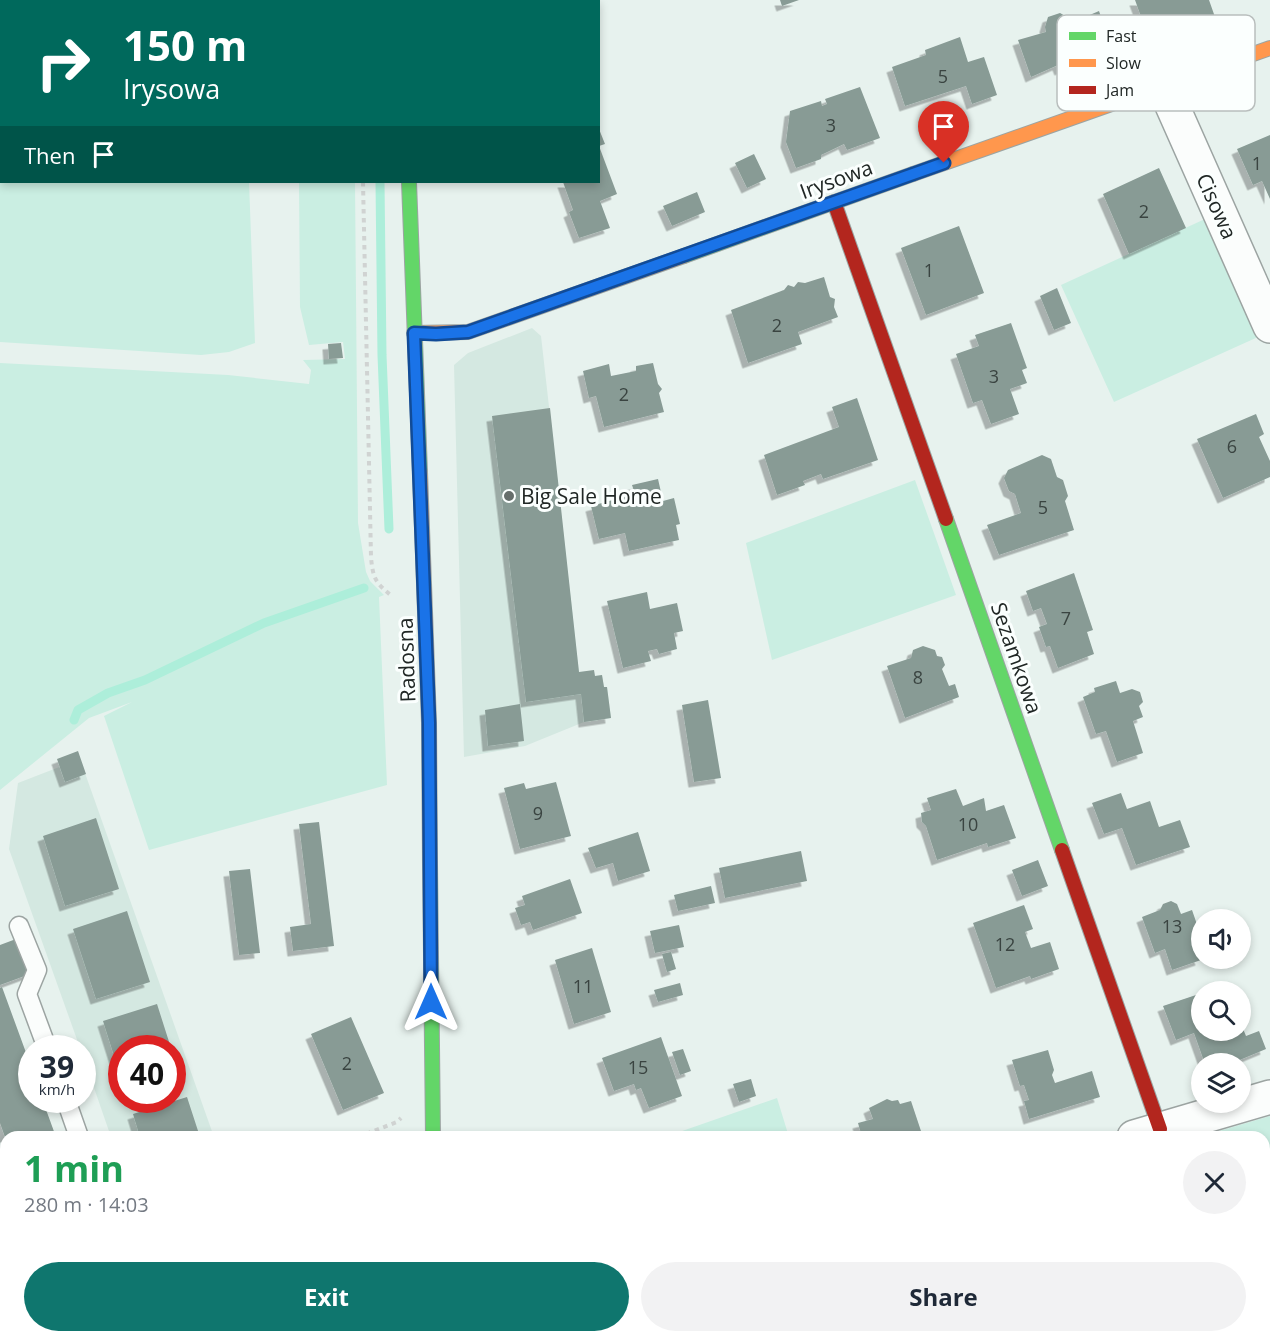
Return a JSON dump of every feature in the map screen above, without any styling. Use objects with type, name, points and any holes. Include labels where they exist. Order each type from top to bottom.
[{"type":"street","name":"Irysowa","points":[[1255,53],[1270,48]]},
{"type":"street","name":"Irysowa","points":[[414,333],[468,332],[1090,111]]},
{"type":"street","name":"Cisowa","points":[[1175,111],[1270,326]]},
{"type":"street","name":"Radosna","points":[[409,183],[429,723],[433,1131]]},
{"type":"street","name":"Sezamkowa","points":[[834,202],[1146,1131]]},
{"type":"street","points":[[1154,1131],[1270,1097]]},
{"type":"lane","points":[[19,926],[37,970],[27,994],[42,1035]]},
{"type":"lane","points":[[71,1113],[77,1131]]},
{"type":"path","points":[[363,183],[371,557],[376,583],[393,597]]},
{"type":"path","points":[[374,1131],[397,1122]]},
{"type":"shaded area","name":"Big Sale Home","points":[[532,328],[541,336],[579,672],[595,676],[602,675],[604,687],[607,687],[611,718],[584,722],[525,746],[464,757],[454,365],[468,353]]},
{"type":"shaded area","points":[[80,759],[178,1035],[108,1035],[108,1113],[186,1113],[186,1058],[212,1131],[109,1131],[96,1094],[96,1035],[75,1035],[9,849],[18,783]]},
{"type":"green space","points":[[0,183],[249,183],[255,343],[229,352],[201,355],[0,342]]},
{"type":"green space","points":[[299,183],[355,183],[358,523],[366,572],[370,581],[384,595],[379,597],[387,785],[149,850],[104,716],[132,702],[89,718],[0,790],[0,363],[228,375],[309,384],[311,370],[303,360],[345,359],[343,342],[309,345],[300,307]]},
{"type":"green space","points":[[1205,219],[1258,337],[1114,402],[1061,285]]},
{"type":"green space","points":[[915,480],[956,595],[772,660],[746,543]]},
{"type":"green space","points":[[777,1098],[787,1131],[682,1131]]},
{"type":"green space","points":[[1270,1116],[1270,1131],[1219,1131]]},
{"type":"building","points":[[780,0],[799,0],[782,6]]},
{"type":"building","points":[[1135,0],[1209,0],[1214,15],[1140,15]]},
{"type":"building","points":[[1060,13],[1064,15],[1057,15],[1057,65],[1031,77],[1018,40],[1046,32],[1048,17]]},
{"type":"building","points":[[960,37],[968,62],[984,57],[997,95],[972,104],[966,86],[905,106],[892,67],[926,55],[925,50]]},
{"type":"building","points":[[860,87],[880,138],[847,150],[844,144],[821,155],[821,159],[796,168],[786,142],[790,111],[821,101],[822,106],[827,104],[825,99]]},
{"type":"building","points":[[600,132],[605,144],[600,146]]},
{"type":"building","points":[[1270,135],[1270,199],[1262,181],[1253,185],[1237,149]]},
{"type":"building","points":[[600,149],[617,194],[600,201],[610,228],[579,238],[569,212],[573,210],[563,183],[600,183]]},
{"type":"building","points":[[754,154],[766,179],[747,188],[735,163]]},
{"type":"building","points":[[1159,168],[1186,228],[1129,254],[1103,194]]},
{"type":"building","points":[[697,192],[705,212],[672,226],[663,206]]},
{"type":"building","points":[[959,226],[984,293],[926,315],[901,248]]},
{"type":"building","points":[[824,277],[830,297],[835,299],[834,307],[838,317],[798,332],[802,344],[748,363],[731,310],[784,290],[788,285],[794,287],[798,282],[805,283]]},
{"type":"building","points":[[1057,288],[1071,323],[1054,330],[1040,296]]},
{"type":"building","points":[[1011,323],[1027,368],[1022,370],[1027,383],[1010,389],[1019,414],[991,424],[982,400],[973,403],[956,354],[979,346],[975,335]]},
{"type":"building","points":[[341,343],[343,358],[329,359],[328,344]]},
{"type":"building","points":[[653,363],[658,384],[662,389],[659,393],[664,412],[604,427],[596,396],[589,398],[583,371],[609,364],[611,376],[636,371],[636,366]]},
{"type":"building","points":[[857,398],[878,460],[823,479],[821,474],[803,481],[805,485],[777,495],[764,455],[839,427],[832,407]]},
{"type":"building","points":[[550,408],[579,672],[594,670],[595,676],[602,675],[604,687],[607,687],[611,718],[584,722],[581,694],[526,702],[492,416]]},
{"type":"building","points":[[1256,414],[1264,434],[1259,437],[1270,461],[1270,477],[1223,498],[1197,439]]},
{"type":"building","points":[[1042,455],[1051,459],[1057,477],[1063,480],[1068,496],[1065,501],[1074,530],[999,555],[987,525],[1021,513],[1015,494],[1009,491],[1004,478],[1008,470]]},
{"type":"building","points":[[658,479],[663,501],[674,498],[680,524],[676,525],[679,540],[629,551],[625,533],[599,539],[591,506],[635,494],[632,485]]},
{"type":"building","points":[[1074,573],[1093,630],[1087,632],[1094,654],[1058,668],[1050,646],[1046,647],[1039,627],[1047,624],[1041,608],[1033,611],[1026,591]]},
{"type":"building","points":[[647,592],[650,609],[677,603],[683,631],[674,633],[677,649],[659,654],[657,649],[648,651],[651,661],[623,668],[607,601]]},
{"type":"building","points":[[923,646],[935,650],[937,656],[942,657],[945,665],[942,669],[949,686],[955,684],[959,697],[905,718],[887,666],[911,658],[913,650]]},
{"type":"building","points":[[1116,681],[1120,693],[1132,689],[1140,692],[1143,702],[1139,706],[1143,717],[1133,721],[1143,753],[1117,762],[1106,731],[1096,734],[1083,697],[1095,692],[1094,688]]},
{"type":"building","points":[[708,700],[721,778],[694,782],[682,705]]},
{"type":"building","points":[[520,704],[524,741],[488,746],[485,710]]},
{"type":"building","points":[[78,751],[86,774],[65,782],[57,759]]},
{"type":"building","points":[[556,782],[571,836],[520,849],[504,788],[524,783],[526,789]]},
{"type":"building","points":[[956,789],[963,806],[984,798],[986,811],[1004,805],[1016,838],[988,847],[987,843],[937,860],[926,826],[922,822],[921,813],[931,810],[927,798]]},
{"type":"building","points":[[1121,793],[1127,809],[1150,801],[1159,827],[1180,820],[1190,847],[1136,865],[1122,828],[1104,834],[1092,803]]},
{"type":"building","points":[[96,818],[119,889],[65,906],[43,836]]},
{"type":"building","points":[[319,822],[334,946],[293,951],[290,927],[311,924],[299,824]]},
{"type":"building","points":[[638,832],[650,871],[618,881],[613,863],[596,868],[588,848]]},
{"type":"building","points":[[801,851],[807,881],[725,898],[719,868]]},
{"type":"building","points":[[1038,860],[1048,886],[1022,896],[1012,870]]},
{"type":"building","points":[[250,869],[260,953],[239,955],[229,871]]},
{"type":"building","points":[[570,879],[582,913],[533,930],[530,922],[521,925],[515,908],[525,905],[522,896]]},
{"type":"building","points":[[711,886],[715,903],[678,911],[674,895]]},
{"type":"building","points":[[1171,901],[1177,904],[1181,914],[1191,910],[1191,963],[1172,970],[1165,949],[1155,953],[1142,917],[1160,910],[1163,904]]},
{"type":"building","points":[[1024,905],[1033,929],[1025,932],[1031,948],[1050,942],[1059,969],[996,988],[973,923]]},
{"type":"building","points":[[127,911],[150,982],[96,999],[73,929]]},
{"type":"building","points":[[679,925],[684,947],[655,953],[650,931]]},
{"type":"building","points":[[16,939],[30,974],[0,985],[0,945]]},
{"type":"building","points":[[592,948],[611,1012],[574,1024],[555,960]]},
{"type":"building","points":[[671,952],[676,969],[667,972],[662,954]]},
{"type":"building","points":[[680,983],[683,995],[658,1002],[654,990]]},
{"type":"building","points":[[2,987],[20,1035],[18,1113],[47,1113],[54,1131],[3,1131],[0,1123],[0,988]]},
{"type":"building","points":[[1191,997],[1191,1034],[1176,1040],[1163,1006]]},
{"type":"building","points":[[157,1004],[167,1035],[108,1035],[108,1037],[103,1021]]},
{"type":"building","points":[[351,1017],[384,1093],[343,1110],[311,1034]]},
{"type":"building","points":[[1259,1031],[1266,1049],[1251,1055],[1251,1053],[1201,1053],[1197,1041],[1251,1041],[1251,1034]]},
{"type":"building","points":[[661,1037],[682,1096],[649,1108],[641,1088],[636,1090],[634,1084],[614,1091],[602,1058]]},
{"type":"building","points":[[683,1049],[691,1071],[680,1075],[672,1052]]},
{"type":"building","points":[[1048,1050],[1055,1083],[1092,1071],[1100,1097],[1029,1119],[1024,1101],[1029,1100],[1024,1085],[1020,1086],[1012,1060]]},
{"type":"building","points":[[751,1079],[756,1096],[739,1102],[733,1084]]},
{"type":"building","points":[[187,1097],[198,1131],[138,1131],[133,1114],[186,1113]]},
{"type":"building","points":[[887,1099],[898,1100],[900,1104],[911,1101],[921,1131],[860,1131],[858,1123],[873,1119],[869,1108]]},
{"type":"waterway","points":[[380,183],[382,355],[389,529]]},
{"type":"waterway","points":[[74,720],[78,710],[108,693],[145,680],[264,623],[364,588]]},
{"type":"traffic: fast","points":[[684,256],[913,174]]},
{"type":"traffic: fast","points":[[409,183],[420,472]]},
{"type":"traffic: fast","points":[[946,519],[1062,850]]},
{"type":"traffic: fast","points":[[430,864],[433,1131]]},
{"type":"traffic: slow","points":[[1255,53],[1270,48]]},
{"type":"traffic: slow","points":[[913,174],[1092,111]]},
{"type":"traffic: slow","points":[[414,333],[468,332],[684,256]]},
{"type":"traffic: slow","points":[[420,472],[429,723],[430,864]]},
{"type":"traffic: jam","points":[[834,202],[946,519]]},
{"type":"traffic: jam","points":[[1062,850],[1160,1129]]},
{"type":"place","name":"Big Sale Home","points":[[509,496]]},
{"type":"route","points":[[431,1002],[429,723],[414,333],[468,332],[944,163]]}]
